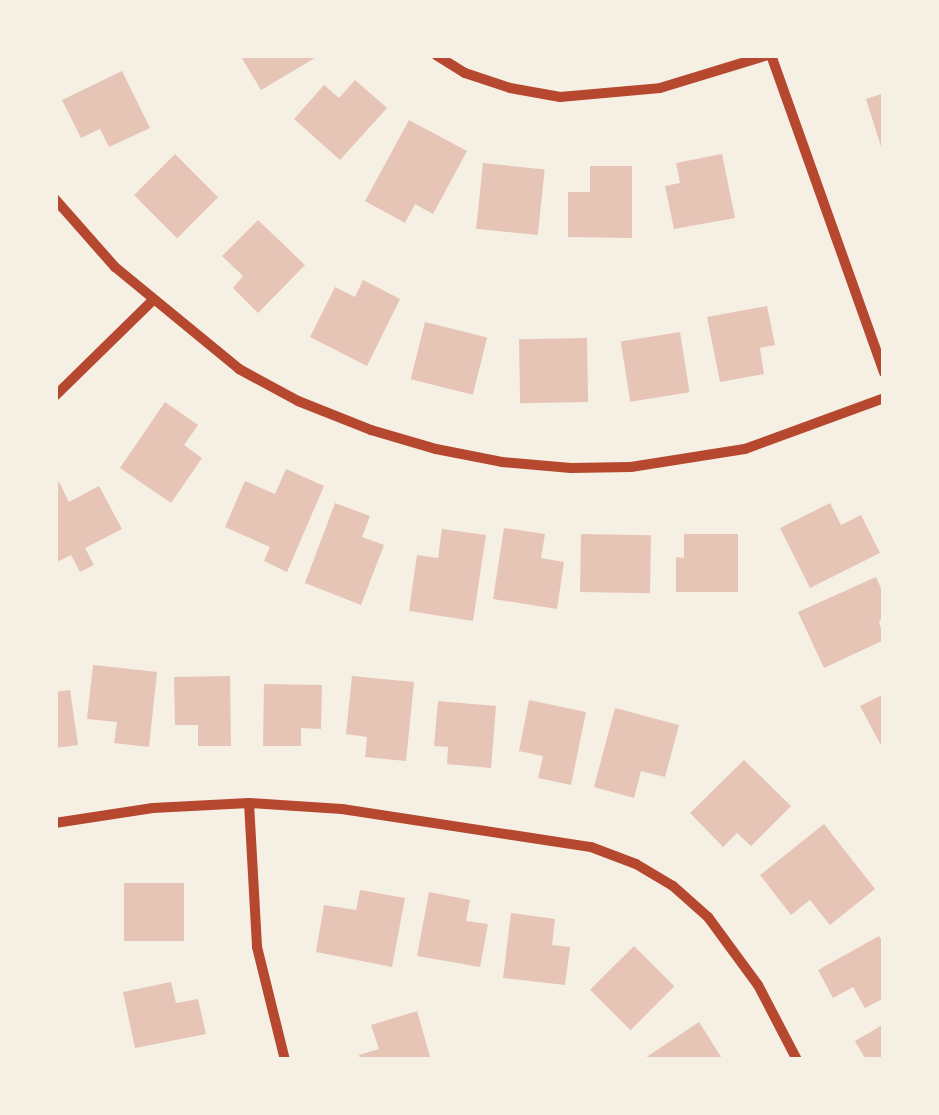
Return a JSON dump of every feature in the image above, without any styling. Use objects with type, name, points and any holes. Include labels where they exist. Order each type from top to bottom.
[{"type":"street","points":[[436,55],[465,73],[560,97],[610,96],[660,88],[770,55],[884,373]]},
{"type":"street","points":[[55,199],[152,301],[239,369],[298,401],[370,430],[502,462],[571,468],[690,460],[804,430],[884,398]]},
{"type":"street","points":[[55,396],[152,301]]},
{"type":"street","points":[[55,824],[153,808],[250,802],[342,809],[591,847],[636,864],[673,886],[734,946],[797,1060]]},
{"type":"street","points":[[250,802],[258,947],[285,1060]]},
{"type":"building","points":[[240,55],[320,55],[261,90]]},
{"type":"building","points":[[122,71],[150,128],[109,147],[100,129],[81,138],[62,100]]},
{"type":"building","points":[[355,80],[387,108],[340,160],[294,119],[324,85],[339,98]]},
{"type":"building","points":[[884,93],[884,153],[883,153],[866,99]]},
{"type":"building","points":[[409,120],[467,151],[433,214],[415,204],[405,223],[365,201]]},
{"type":"building","points":[[175,154],[218,197],[177,238],[134,195]]},
{"type":"building","points":[[722,154],[735,218],[674,229],[665,186],[680,183],[676,163]]},
{"type":"building","points":[[483,163],[545,169],[538,235],[476,229]]},
{"type":"building","points":[[590,166],[632,166],[632,238],[568,237],[568,192],[590,192]]},
{"type":"building","points":[[258,220],[305,265],[258,313],[233,288],[243,276],[222,256]]},
{"type":"building","points":[[363,280],[400,299],[367,366],[310,337],[335,287],[355,297]]},
{"type":"building","points":[[767,306],[775,345],[760,348],[764,374],[720,382],[707,317]]},
{"type":"building","points":[[425,322],[487,337],[473,395],[411,379]]},
{"type":"building","points":[[680,332],[690,392],[630,402],[621,341]]},
{"type":"building","points":[[587,338],[588,402],[520,403],[519,339]]},
{"type":"building","points":[[165,402],[198,425],[184,445],[202,458],[171,503],[120,468]]},
{"type":"building","points":[[286,469],[324,486],[287,572],[264,561],[270,547],[225,527],[245,481],[275,494]]},
{"type":"building","points":[[59,482],[69,502],[99,486],[122,529],[85,548],[94,565],[80,572],[71,555],[55,563],[55,484]]},
{"type":"building","points":[[335,503],[370,516],[362,537],[384,545],[361,605],[305,583]]},
{"type":"building","points":[[830,503],[841,525],[861,515],[880,553],[810,588],[780,528]]},
{"type":"building","points":[[504,528],[545,534],[541,558],[564,562],[557,609],[493,599]]},
{"type":"building","points":[[442,529],[486,535],[473,621],[409,611],[417,555],[438,558]]},
{"type":"building","points":[[581,534],[651,535],[650,593],[580,592]]},
{"type":"building","points":[[684,534],[738,534],[738,592],[676,592],[676,557],[684,558]]},
{"type":"building","points":[[876,577],[884,595],[884,618],[879,621],[884,640],[824,668],[798,612]]},
{"type":"building","points":[[93,665],[157,672],[149,747],[114,743],[117,722],[87,719]]},
{"type":"building","points":[[230,676],[231,746],[198,746],[198,725],[175,725],[174,677]]},
{"type":"building","points":[[352,676],[414,682],[406,761],[365,757],[367,737],[346,734]]},
{"type":"building","points":[[264,684],[322,685],[321,729],[301,728],[301,746],[263,746]]},
{"type":"building","points":[[70,690],[78,745],[55,748],[55,692]]},
{"type":"building","points":[[884,694],[884,751],[860,706]]},
{"type":"building","points":[[529,700],[586,712],[571,785],[538,778],[543,756],[519,751]]},
{"type":"building","points":[[438,701],[496,706],[491,768],[447,764],[448,747],[434,746]]},
{"type":"building","points":[[615,708],[679,725],[665,777],[641,771],[634,798],[594,787]]},
{"type":"building","points":[[744,760],[791,806],[751,846],[737,833],[723,847],[690,813]]},
{"type":"building","points":[[824,824],[875,889],[830,925],[810,900],[791,915],[760,875]]},
{"type":"building","points":[[124,883],[184,883],[184,941],[124,941]]},
{"type":"building","points":[[360,890],[405,898],[392,967],[316,952],[324,905],[356,910]]},
{"type":"building","points":[[429,892],[470,900],[466,921],[488,924],[480,967],[417,956]]},
{"type":"building","points":[[511,913],[555,919],[552,945],[570,947],[565,985],[503,978]]},
{"type":"building","points":[[879,936],[884,944],[884,998],[865,1008],[853,987],[833,998],[818,970]]},
{"type":"building","points":[[634,946],[674,986],[630,1030],[590,990]]},
{"type":"building","points":[[171,982],[176,1003],[198,999],[206,1034],[135,1048],[123,992]]},
{"type":"building","points":[[417,1011],[431,1060],[360,1060],[359,1055],[379,1049],[371,1025]]},
{"type":"building","points":[[699,1022],[723,1060],[642,1060]]},
{"type":"building","points":[[884,1024],[884,1060],[866,1060],[855,1041]]}]
